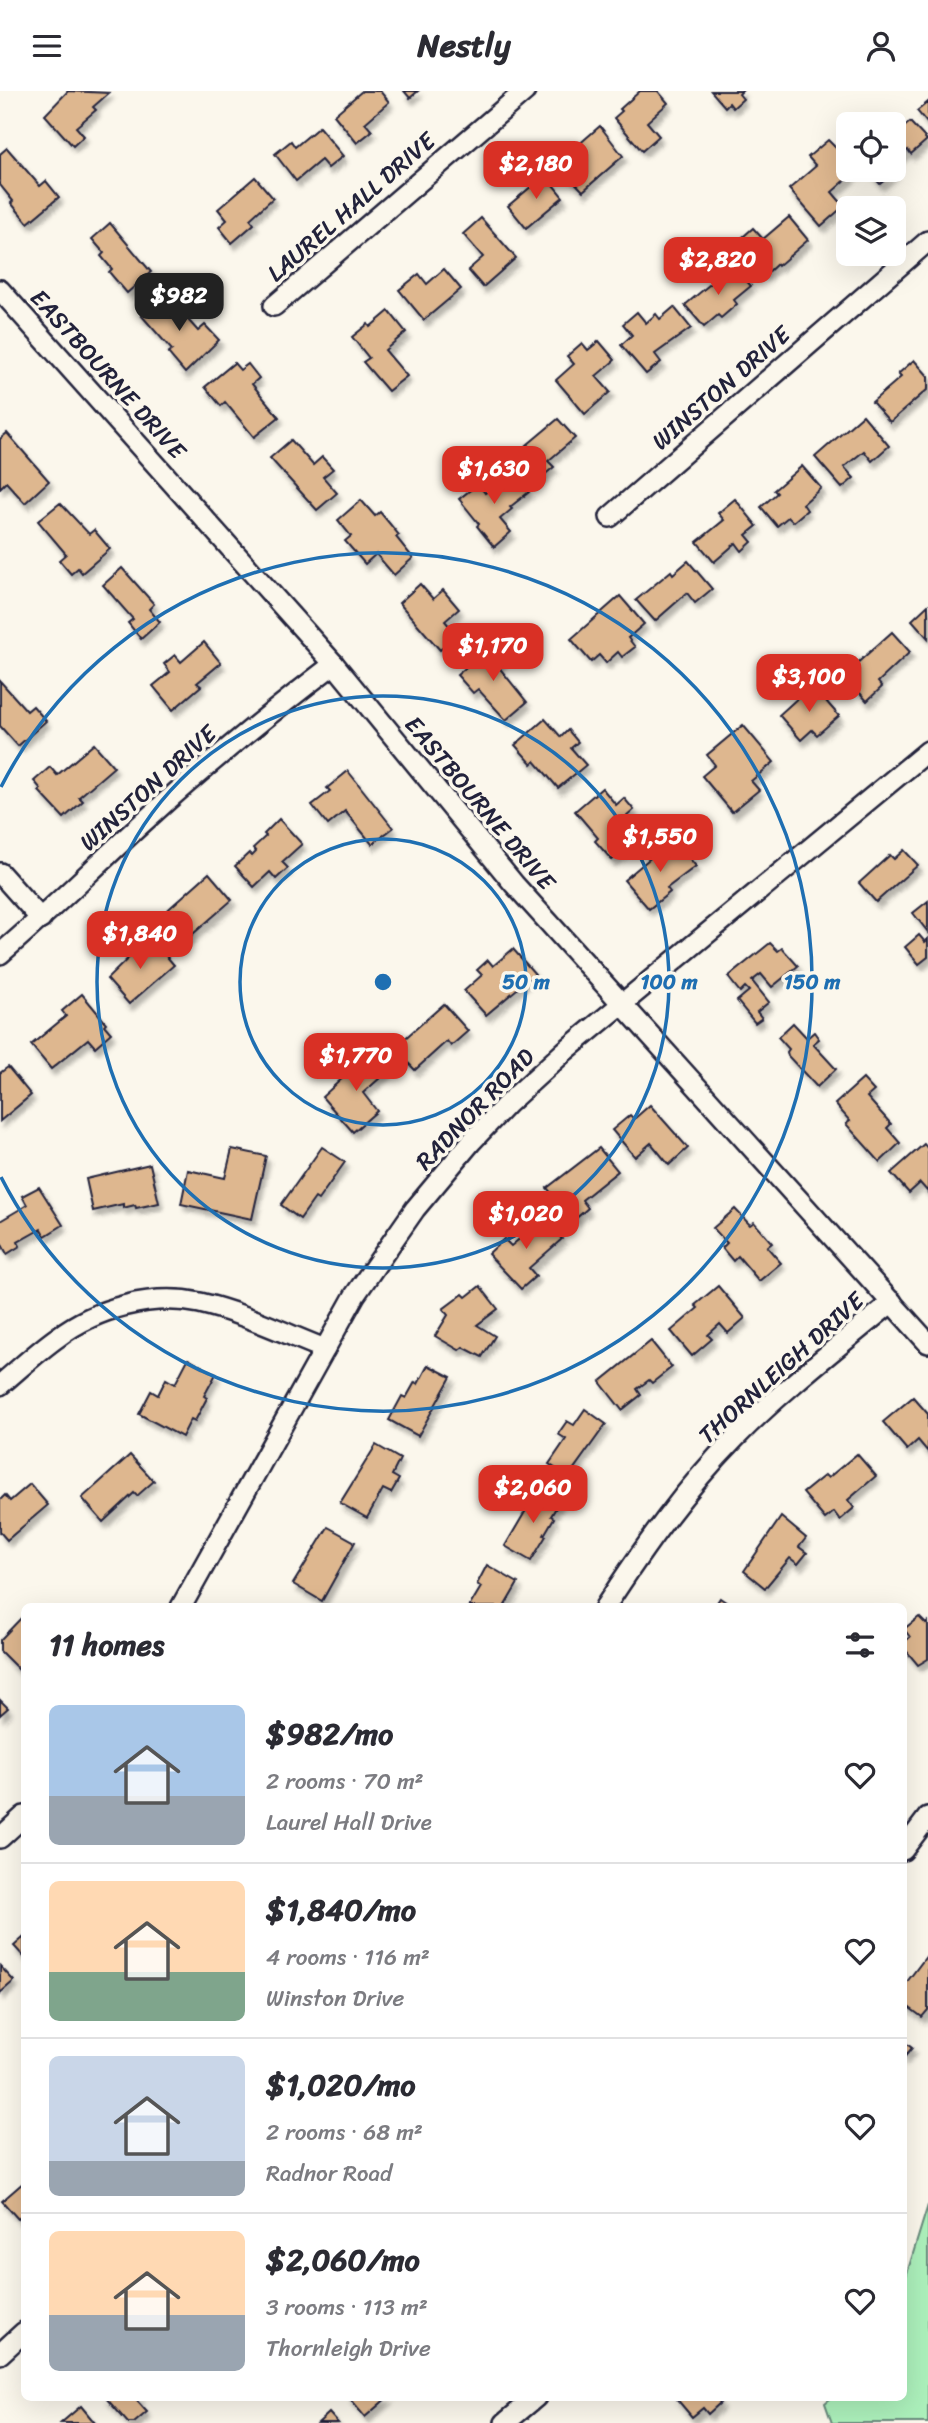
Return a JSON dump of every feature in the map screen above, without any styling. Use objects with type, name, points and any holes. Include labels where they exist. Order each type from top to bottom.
[{"type":"street","name":"LAUREL HALL DRIVE","points":[[274,306],[525,91]]},
{"type":"street","name":"WINSTON DRIVE","points":[[610,517],[928,241]]},
{"type":"street","name":"EASTBOURNE DRIVE","points":[[0,290],[334,664],[514,884],[928,1343]]},
{"type":"street","name":"WINSTON DRIVE","points":[[0,954],[41,919],[149,816],[251,728],[334,664]]},
{"type":"street","name":"RADNOR ROAD","points":[[183,1603],[355,1295],[399,1230],[471,1142],[526,1086],[926,757]]},
{"type":"street","points":[[0,873],[41,919]]},
{"type":"street","points":[[0,1385],[57,1337],[81,1322],[115,1309],[150,1301],[200,1304],[326,1349]]},
{"type":"street","name":"THORNLEIGH DRIVE","points":[[608,1603],[661,1523],[736,1437],[787,1389],[892,1302]]},
{"type":"street","points":[[907,1845],[928,1817]]},
{"type":"street","points":[[0,1838],[21,1818]]},
{"type":"street","points":[[0,2354],[21,2335]]},
{"type":"street","points":[[505,2423],[531,2401]]},
{"type":"green space","points":[[928,2205],[928,2423],[832,2423],[825,2403],[827,2401],[907,2401],[907,2273]]},
{"type":"building","points":[[68,91],[109,93],[93,107],[96,110],[76,127],[84,136],[73,146],[45,115]]},
{"type":"building","points":[[362,91],[380,91],[389,102],[365,123],[372,131],[357,143],[334,115]]},
{"type":"building","points":[[404,91],[418,91],[410,98]]},
{"type":"building","points":[[640,91],[658,91],[668,103],[647,122],[659,136],[642,151],[614,118]]},
{"type":"building","points":[[711,91],[742,91],[739,94],[743,99],[733,108],[729,103],[725,107]]},
{"type":"building","points":[[928,102],[928,124],[917,111]]},
{"type":"building","points":[[910,122],[927,140],[911,154],[908,150],[906,152],[906,125]]},
{"type":"building","points":[[600,126],[623,156],[583,191],[560,167],[580,149],[577,146]]},
{"type":"building","points":[[319,127],[343,156],[328,168],[321,160],[296,181],[275,154],[291,141],[295,147]]},
{"type":"building","points":[[828,140],[836,148],[836,182],[843,182],[832,192],[836,197],[836,213],[821,226],[789,189],[816,166],[808,157]]},
{"type":"building","points":[[7,148],[40,186],[46,181],[59,197],[28,223],[0,185],[0,154]]},
{"type":"building","points":[[545,175],[563,197],[526,228],[508,206]]},
{"type":"building","points":[[255,177],[273,198],[250,219],[254,224],[232,243],[219,227],[227,220],[218,209]]},
{"type":"building","points":[[789,217],[808,240],[765,275],[736,243],[753,228],[763,239]]},
{"type":"building","points":[[481,218],[516,258],[483,287],[468,270],[483,257],[463,234]]},
{"type":"building","points":[[110,223],[151,272],[127,293],[109,272],[112,269],[101,256],[104,253],[92,239]]},
{"type":"building","points":[[733,265],[751,286],[734,300],[737,304],[721,318],[718,315],[704,327],[685,305]]},
{"type":"building","points":[[444,269],[461,289],[424,320],[399,290],[419,274],[427,284]]},
{"type":"building","points":[[165,294],[198,331],[205,325],[219,340],[185,373],[168,353],[172,350],[141,315]]},
{"type":"building","points":[[674,307],[691,328],[655,354],[661,362],[646,374],[621,345],[632,335],[623,324],[637,312],[646,323],[656,314],[660,319]]},
{"type":"building","points":[[389,311],[406,332],[385,350],[407,376],[388,391],[363,362],[369,358],[352,337],[368,324],[370,327]]},
{"type":"building","points":[[599,341],[615,360],[596,376],[610,392],[585,414],[556,380],[574,364],[567,356],[582,343],[588,350]]},
{"type":"building","points":[[914,360],[928,376],[928,389],[890,422],[872,402],[901,377],[898,374]]},
{"type":"building","points":[[234,363],[240,370],[248,364],[259,378],[252,384],[279,417],[254,437],[225,402],[221,406],[205,387]]},
{"type":"building","points":[[863,415],[889,446],[872,461],[864,451],[844,467],[854,478],[842,488],[815,457]]},
{"type":"building","points":[[558,419],[575,438],[548,461],[554,467],[538,480],[516,454]]},
{"type":"building","points":[[7,433],[49,481],[25,503],[6,482],[0,488],[0,439]]},
{"type":"building","points":[[291,440],[313,465],[322,457],[333,469],[323,477],[337,493],[317,510],[270,458]]},
{"type":"building","points":[[802,466],[821,488],[803,504],[807,510],[793,522],[788,517],[777,526],[761,507],[777,493],[774,490]]},
{"type":"building","points":[[512,471],[529,492],[500,519],[511,532],[494,547],[459,499],[478,484],[485,493]]},
{"type":"building","points":[[735,499],[757,526],[746,535],[752,542],[742,551],[736,543],[714,562],[697,542],[724,520],[718,513]]},
{"type":"building","points":[[361,500],[375,516],[380,512],[413,558],[394,575],[376,554],[365,564],[345,541],[351,536],[338,520]]},
{"type":"building","points":[[60,503],[89,534],[94,530],[110,549],[82,573],[78,568],[71,574],[59,560],[66,554],[38,521]]},
{"type":"building","points":[[688,561],[712,589],[695,603],[687,593],[655,621],[636,600],[671,571],[673,574]]},
{"type":"building","points":[[122,568],[154,604],[149,609],[160,622],[141,639],[128,623],[133,619],[103,585]]},
{"type":"building","points":[[420,584],[433,599],[443,590],[459,609],[445,621],[457,635],[440,650],[399,603]]},
{"type":"building","points":[[620,596],[644,624],[628,638],[635,647],[622,657],[618,652],[606,663],[599,655],[591,662],[571,639]]},
{"type":"building","points":[[928,605],[928,638],[912,620]]},
{"type":"building","points":[[892,632],[910,652],[878,682],[882,687],[867,701],[844,675]]},
{"type":"building","points":[[204,642],[221,663],[197,683],[201,686],[173,710],[153,686],[170,672],[164,664],[175,655],[181,662]]},
{"type":"building","points":[[494,647],[504,659],[497,665],[527,702],[506,720],[478,689],[473,693],[457,675],[485,651],[487,654]]},
{"type":"building","points":[[0,681],[27,711],[33,706],[46,721],[18,746],[0,726]]},
{"type":"building","points":[[812,685],[839,716],[817,735],[812,730],[801,740],[779,715]]},
{"type":"building","points":[[545,719],[561,737],[568,730],[578,742],[571,748],[586,765],[558,788],[535,761],[532,764],[515,745]]},
{"type":"building","points":[[743,725],[774,762],[751,781],[759,790],[732,812],[702,776],[715,765],[707,755]]},
{"type":"building","points":[[94,744],[114,767],[79,797],[83,801],[64,818],[39,791],[41,789],[34,781],[50,767],[57,775]]},
{"type":"building","points":[[348,771],[393,828],[372,844],[345,811],[328,825],[312,805],[330,791],[327,788]]},
{"type":"building","points":[[602,788],[616,805],[624,798],[634,810],[626,817],[642,835],[612,860],[595,841],[598,838],[575,811]]},
{"type":"building","points":[[279,819],[302,844],[282,862],[288,868],[276,879],[270,872],[254,887],[235,866],[249,853],[252,856],[256,852],[253,848]]},
{"type":"building","points":[[673,839],[696,866],[667,888],[670,892],[649,909],[624,880]]},
{"type":"building","points":[[904,850],[918,865],[876,902],[859,883],[890,855],[894,859]]},
{"type":"building","points":[[209,873],[232,900],[186,940],[163,914]]},
{"type":"building","points":[[928,901],[928,932],[913,913]]},
{"type":"building","points":[[919,935],[925,942],[928,939],[928,957],[919,964],[905,947]]},
{"type":"building","points":[[150,937],[174,965],[129,1004],[107,979]]},
{"type":"building","points":[[770,943],[778,951],[782,948],[798,966],[772,987],[761,974],[752,981],[769,1002],[757,1012],[762,1018],[755,1023],[737,1001],[749,991],[745,987],[740,992],[728,977]]},
{"type":"building","points":[[513,949],[535,974],[486,1015],[464,991],[482,975],[477,970],[488,960],[493,966]]},
{"type":"building","points":[[82,994],[111,1033],[95,1047],[88,1039],[51,1069],[31,1045],[66,1016],[62,1011]]},
{"type":"building","points":[[444,1004],[468,1031],[451,1046],[447,1041],[415,1070],[394,1048]]},
{"type":"building","points":[[793,1023],[807,1038],[814,1032],[819,1039],[813,1044],[836,1069],[817,1087],[788,1056],[789,1049],[778,1037]]},
{"type":"building","points":[[371,1052],[388,1071],[363,1093],[377,1111],[353,1132],[322,1097]]},
{"type":"building","points":[[8,1067],[31,1095],[0,1121],[0,1073]]},
{"type":"building","points":[[863,1079],[874,1091],[867,1097],[891,1124],[887,1128],[900,1143],[880,1162],[846,1124],[850,1121],[835,1104]]},
{"type":"building","points":[[650,1105],[688,1148],[669,1165],[651,1143],[635,1157],[612,1130],[630,1115],[634,1119]]},
{"type":"building","points":[[924,1144],[928,1149],[928,1192],[920,1183],[909,1193],[891,1173]]},
{"type":"building","points":[[322,1147],[345,1162],[318,1200],[315,1198],[300,1219],[281,1205]]},
{"type":"building","points":[[599,1148],[618,1171],[582,1200],[588,1208],[574,1220],[547,1188]]},
{"type":"building","points":[[232,1149],[266,1156],[252,1219],[181,1204],[188,1170],[225,1178]]},
{"type":"building","points":[[150,1164],[159,1203],[136,1208],[135,1205],[123,1208],[123,1204],[93,1211],[86,1179]]},
{"type":"building","points":[[39,1187],[63,1225],[45,1236],[41,1229],[18,1242],[20,1246],[7,1254],[0,1241],[0,1221],[27,1205],[22,1196]]},
{"type":"building","points":[[735,1209],[750,1225],[754,1222],[772,1243],[767,1247],[781,1263],[759,1281],[738,1256],[733,1261],[722,1248],[727,1243],[713,1228]]},
{"type":"building","points":[[541,1215],[562,1239],[529,1268],[536,1276],[521,1289],[488,1254],[504,1239],[511,1246]]},
{"type":"building","points":[[480,1286],[498,1309],[477,1325],[495,1336],[482,1357],[463,1347],[459,1350],[435,1336],[448,1315],[443,1309],[463,1294],[466,1297]]},
{"type":"building","points":[[718,1286],[745,1318],[728,1333],[720,1324],[708,1335],[712,1339],[692,1356],[671,1331],[698,1308],[695,1305]]},
{"type":"building","points":[[651,1341],[672,1367],[652,1383],[649,1380],[637,1389],[641,1395],[622,1410],[600,1382]]},
{"type":"building","points":[[188,1359],[216,1374],[195,1421],[191,1419],[182,1437],[139,1414],[151,1391],[158,1395],[166,1379],[175,1384]]},
{"type":"building","points":[[428,1365],[451,1377],[418,1436],[389,1420],[402,1396],[406,1398],[415,1382],[418,1384]]},
{"type":"building","points":[[913,1397],[928,1414],[928,1452],[918,1440],[907,1450],[883,1422]]},
{"type":"building","points":[[585,1409],[606,1424],[568,1477],[549,1464],[566,1439],[558,1434],[567,1421],[574,1425]]},
{"type":"building","points":[[376,1445],[400,1459],[392,1475],[399,1479],[391,1493],[383,1489],[367,1518],[340,1503]]},
{"type":"building","points":[[857,1454],[876,1476],[848,1500],[854,1508],[840,1520],[834,1512],[825,1519],[803,1493],[825,1475],[828,1478]]},
{"type":"building","points":[[130,1455],[154,1481],[137,1496],[134,1493],[103,1522],[82,1498]]},
{"type":"building","points":[[30,1484],[48,1505],[7,1540],[0,1532],[0,1500],[5,1495],[10,1501]]},
{"type":"building","points":[[539,1488],[560,1501],[551,1516],[554,1518],[544,1535],[546,1536],[531,1561],[505,1546]]},
{"type":"building","points":[[781,1517],[806,1538],[799,1547],[807,1553],[798,1564],[790,1558],[765,1588],[744,1571]]},
{"type":"building","points":[[328,1527],[355,1542],[322,1601],[293,1584]]},
{"type":"building","points":[[487,1565],[518,1583],[506,1603],[471,1603],[481,1587],[477,1584]]},
{"type":"building","points":[[919,1617],[926,1624],[928,1622],[928,1659],[918,1665],[907,1652],[907,1640],[910,1637],[907,1627]]},
{"type":"building","points":[[21,1618],[21,1672],[0,1651],[0,1640]]},
{"type":"building","points":[[0,1700],[8,1708],[0,1715]]},
{"type":"building","points":[[21,1940],[21,1954],[14,1946]]},
{"type":"building","points":[[928,1954],[928,2010],[922,2017],[907,2006],[907,1982]]},
{"type":"building","points":[[0,1966],[14,1981],[0,1993]]},
{"type":"building","points":[[21,2185],[21,2216],[18,2219],[2,2201]]},
{"type":"building","points":[[109,2401],[137,2401],[147,2412],[134,2423],[128,2423]]},
{"type":"building","points":[[351,2401],[383,2401],[365,2417]]},
{"type":"building","points":[[678,2401],[720,2403],[708,2414],[703,2408],[692,2417]]},
{"type":"building","points":[[81,2406],[95,2423],[61,2423]]},
{"type":"building","points":[[329,2413],[338,2423],[318,2423]]}]
